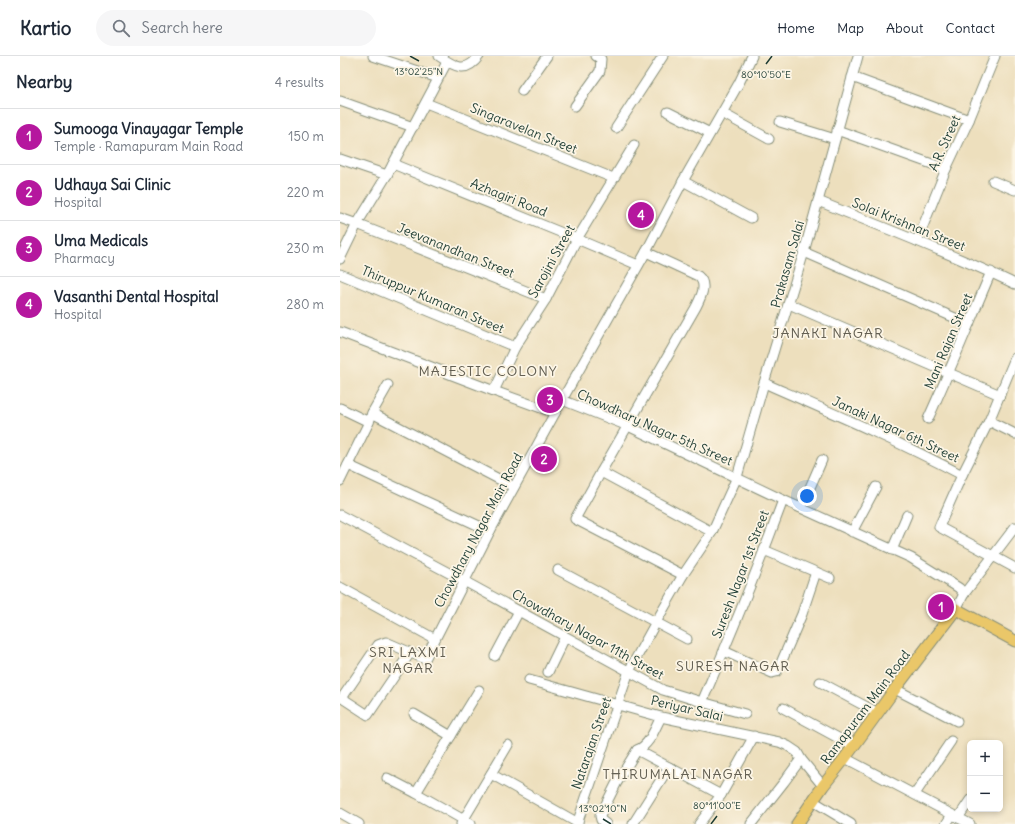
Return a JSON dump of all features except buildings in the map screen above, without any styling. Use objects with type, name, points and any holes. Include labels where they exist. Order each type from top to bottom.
[{"type":"main road","points":[[956,609],[1015,641]]},
{"type":"main road","name":"Ramapuram Main Road","points":[[802,822],[823,786],[956,609]]},
{"type":"street","points":[[373,56],[438,78]]},
{"type":"street","points":[[439,56],[447,62],[463,68],[468,67],[475,62],[479,56]]},
{"type":"street","points":[[522,91],[547,56]]},
{"type":"street","points":[[575,106],[600,71],[601,59],[596,56]]},
{"type":"street","points":[[616,128],[663,56]]},
{"type":"street","name":"Chowdhary Nagar Main Road","points":[[410,653],[425,659],[490,531],[646,252],[683,181],[739,83],[752,56]]},
{"type":"street","name":"Prakasam Salai","points":[[683,575],[712,532],[737,478],[804,252],[858,56]]},
{"type":"street","name":"A.R. Street","points":[[917,241],[946,169],[969,120],[994,56]]},
{"type":"street","points":[[340,259],[357,224],[387,175],[447,62]]},
{"type":"street","points":[[852,77],[969,120]]},
{"type":"street","points":[[340,101],[413,127]]},
{"type":"street","name":"Singaravelan Street","points":[[426,103],[613,178]]},
{"type":"street","points":[[668,112],[710,133]]},
{"type":"street","points":[[722,113],[769,139]]},
{"type":"street","points":[[780,122],[836,135],[946,169]]},
{"type":"street","name":"Sarojini Street","points":[[494,391],[515,347],[546,299],[577,239],[634,145]]},
{"type":"street","points":[[340,159],[387,175]]},
{"type":"street","name":"Azhagiri Road","points":[[393,164],[638,265]]},
{"type":"street","points":[[683,181],[751,218]]},
{"type":"street","points":[[993,181],[1015,190]]},
{"type":"street","name":"Solai Krishnan Street","points":[[818,201],[991,272],[1015,284]]},
{"type":"street","name":"Jeevanandhan Street","points":[[340,218],[546,299]]},
{"type":"street","points":[[646,252],[698,276],[704,283],[703,290],[696,307],[575,519],[683,575]]},
{"type":"street","points":[[804,252],[969,324]]},
{"type":"street","name":"Mani Rajan Street","points":[[928,419],[991,272]]},
{"type":"street","name":"Thiruppur Kumaran Street","points":[[340,274],[515,347]]},
{"type":"street","points":[[789,304],[1000,395]]},
{"type":"street","points":[[340,332],[555,413]]},
{"type":"street","name":"Janaki Nagar 6th Street","points":[[764,383],[934,460],[962,475],[989,421],[1014,362]]},
{"type":"street","points":[[340,481],[370,417],[388,385]]},
{"type":"street","name":"Chowdhary Nagar 5th Street","points":[[562,400],[628,426],[783,500],[911,558],[959,588],[964,594]]},
{"type":"street","points":[[340,408],[370,417],[514,487]]},
{"type":"street","points":[[989,421],[1015,434]]},
{"type":"street","points":[[801,508],[822,460]]},
{"type":"street","points":[[348,466],[490,531]]},
{"type":"street","points":[[601,472],[712,532]]},
{"type":"street","points":[[962,475],[939,527],[1015,568]]},
{"type":"street","points":[[852,532],[876,487]]},
{"type":"street","name":"Suresh Nagar 1st Street","points":[[702,702],[724,651],[783,500]]},
{"type":"street","name":"Chowdhary Nagar 11th Street","points":[[340,515],[663,690],[745,714]]},
{"type":"street","points":[[892,550],[907,515]]},
{"type":"street","points":[[956,609],[964,594],[1015,527]]},
{"type":"street","points":[[764,550],[830,578]]},
{"type":"street","points":[[558,570],[687,639]]},
{"type":"street","points":[[724,651],[772,673],[776,672],[802,614],[816,572]]},
{"type":"street","name":"Natarajan Street","points":[[577,824],[629,671],[683,575]]},
{"type":"street","points":[[340,587],[435,639]]},
{"type":"street","points":[[495,656],[519,611]]},
{"type":"street","points":[[548,672],[565,637]]},
{"type":"street","points":[[386,642],[410,653],[368,715],[342,698],[378,645],[386,642]]},
{"type":"street","name":"Periyar Salai","points":[[529,680],[661,716],[779,742],[797,752],[823,786]]},
{"type":"street","points":[[820,682],[878,713]]},
{"type":"street","points":[[896,689],[957,721]]},
{"type":"street","points":[[416,793],[479,690]]},
{"type":"street","points":[[783,708],[853,746]]},
{"type":"street","points":[[414,714],[451,736]]},
{"type":"street","points":[[606,824],[601,820],[600,816],[616,784],[637,750],[642,748],[651,738],[661,716]]},
{"type":"street","points":[[699,824],[720,795],[754,736]]},
{"type":"street","points":[[915,794],[951,741]]},
{"type":"street","points":[[387,778],[465,822],[508,745]]},
{"type":"street","points":[[637,750],[720,795]]},
{"type":"street","points":[[845,758],[970,824]]},
{"type":"street","points":[[752,824],[801,759]]},
{"type":"street","points":[[633,824],[669,767]]},
{"type":"street","points":[[491,774],[577,824]]},
{"type":"street","points":[[813,801],[851,824]]},
{"type":"street","points":[[946,824],[955,817],[967,803]]},
{"type":"street","points":[[341,817],[360,824]]},
{"type":"place","name":"Vasanthi Dental Hospital","points":[[641,215]]},
{"type":"place","name":"Uma Medicals","points":[[550,400]]},
{"type":"place","name":"Udhaya Sai Clinic","points":[[544,459]]},
{"type":"place","name":"Sumooga Vinayagar Temple","points":[[941,607]]},
{"type":"district","name":"JANAKI NAGAR","points":[[828,333]]},
{"type":"district","name":"MAJESTIC COLONY","points":[[488,371]]},
{"type":"district","name":"SRI LAXMI NAGAR","points":[[408,660]]},
{"type":"district","name":"SURESH NAGAR","points":[[733,666]]},
{"type":"district","name":"THIRUMALAI NAGAR","points":[[678,774]]}]
